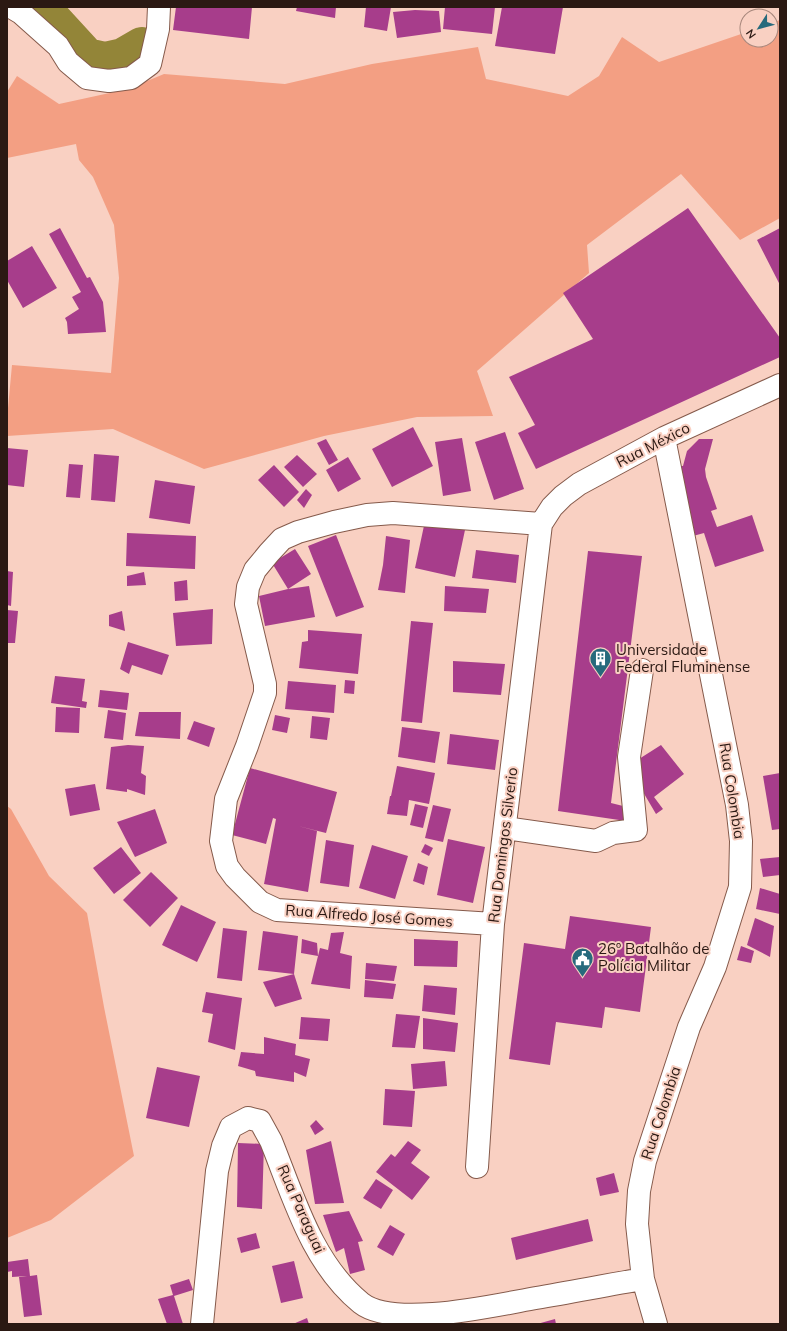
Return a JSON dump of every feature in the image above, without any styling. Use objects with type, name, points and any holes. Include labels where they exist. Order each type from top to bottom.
[{"type":"street","points":[[11,7],[21,13],[58,46],[68,62],[87,78],[109,81],[131,78],[150,64],[158,29],[159,7]]},
{"type":"street","name":"Rua México","points":[[541,524],[552,507],[574,488],[664,438],[780,385]]},
{"type":"street","name":"Rua Colombia","points":[[656,1324],[643,1279],[637,1224],[639,1191],[645,1161],[689,1027],[715,967],[740,887],[741,841],[737,805],[664,438]]},
{"type":"street","name":"Rua Alfredo José Gomes","points":[[493,924],[277,910],[260,902],[235,877],[227,866],[221,841],[224,805],[247,746],[265,693],[265,684],[246,604],[247,593],[255,570],[282,539],[298,532],[334,522],[367,515],[393,513],[541,524]]},
{"type":"street","name":"Rua Domingos Silverio","points":[[477,1167],[493,924],[541,524]]},
{"type":"street","points":[[505,828],[596,841],[613,833],[636,830],[629,757],[642,670]]},
{"type":"street","name":"Rua Paraguai","points":[[202,1324],[217,1171],[223,1146],[230,1127],[248,1118],[260,1121],[272,1141],[312,1241],[327,1265],[346,1289],[372,1310],[386,1313],[414,1315],[451,1313],[643,1279]]},
{"type":"shaded area","points":[[779,20],[780,218],[740,240],[681,174],[587,245],[589,273],[477,371],[493,416],[417,417],[324,436],[204,469],[113,429],[7,436],[12,365],[111,373],[119,278],[114,225],[93,177],[79,160],[76,144],[7,158],[7,92],[17,76],[59,104],[128,89],[164,74],[285,84],[372,64],[478,47],[486,79],[568,96],[599,76],[622,37],[659,62],[739,35],[739,48],[779,48]]},
{"type":"shaded area","points":[[7,806],[11,809],[49,876],[87,913],[134,1156],[51,1220],[7,1238]]},
{"type":"building","points":[[176,7],[252,7],[249,39],[173,30]]},
{"type":"building","points":[[297,7],[336,7],[335,18],[296,11]]},
{"type":"building","points":[[366,7],[391,7],[387,31],[364,27]]},
{"type":"building","points":[[445,7],[495,7],[492,34],[443,29]]},
{"type":"building","points":[[502,7],[563,7],[555,54],[495,46]]},
{"type":"building","points":[[415,10],[439,11],[441,32],[397,38],[393,12]]},
{"type":"building","points":[[688,208],[780,338],[780,357],[536,469],[518,433],[535,425],[509,377],[593,339],[563,293]]},
{"type":"building","points":[[60,228],[87,278],[90,277],[103,302],[106,332],[68,334],[67,322],[65,318],[79,309],[72,297],[81,292],[49,234]]},
{"type":"building","points":[[780,228],[780,285],[757,240]]},
{"type":"building","points":[[32,246],[57,288],[23,308],[7,280],[7,261]]},
{"type":"building","points":[[413,427],[433,466],[392,487],[372,449]]},
{"type":"building","points":[[505,432],[524,489],[494,500],[475,442]]},
{"type":"building","points":[[462,438],[471,491],[443,496],[435,442]]},
{"type":"building","points":[[326,439],[338,460],[329,465],[317,443]]},
{"type":"building","points":[[699,439],[713,439],[705,469],[706,477],[717,509],[711,511],[717,527],[752,515],[764,551],[715,567],[704,533],[693,536],[682,484],[681,466],[683,466],[687,451]]},
{"type":"building","points":[[7,448],[28,450],[24,487],[7,485]]},
{"type":"building","points":[[94,454],[119,456],[115,502],[91,500]]},
{"type":"building","points":[[297,455],[317,474],[303,487],[284,467]]},
{"type":"building","points":[[348,457],[361,479],[338,492],[326,470]]},
{"type":"building","points":[[69,464],[83,465],[80,498],[66,497]]},
{"type":"building","points":[[274,465],[299,492],[284,507],[258,480]]},
{"type":"building","points":[[155,480],[195,486],[190,524],[149,518]]},
{"type":"building","points":[[306,489],[312,495],[304,508],[297,500]]},
{"type":"building","points":[[425,521],[465,530],[455,577],[415,568]]},
{"type":"building","points":[[127,533],[196,536],[195,569],[126,566]]},
{"type":"building","points":[[336,535],[364,607],[336,617],[308,546]]},
{"type":"building","points":[[386,536],[410,540],[405,593],[378,590],[383,565]]},
{"type":"building","points":[[295,549],[311,574],[288,589],[272,563]]},
{"type":"building","points":[[476,550],[519,555],[516,583],[472,578]]},
{"type":"building","name":"Universidade Federal Fluminense","points":[[588,551],[642,556],[611,803],[627,807],[626,821],[558,811]]},
{"type":"building","points":[[7,571],[13,572],[11,606],[7,605]]},
{"type":"building","points":[[144,572],[146,585],[127,586],[127,576]]},
{"type":"building","points":[[187,580],[188,600],[175,601],[174,582]]},
{"type":"building","points":[[309,586],[315,617],[265,626],[259,596]]},
{"type":"building","points":[[445,586],[489,589],[486,613],[444,611]]},
{"type":"building","points":[[213,609],[212,644],[176,646],[173,613]]},
{"type":"building","points":[[7,610],[18,611],[15,643],[7,643]]},
{"type":"building","points":[[122,611],[125,631],[109,626],[109,615]]},
{"type":"building","points":[[411,621],[433,623],[422,723],[401,721]]},
{"type":"building","points":[[308,630],[362,634],[358,674],[299,668],[302,642],[308,641]]},
{"type":"building","points":[[128,642],[169,655],[162,675],[132,665],[129,674],[120,669]]},
{"type":"building","points":[[453,661],[505,664],[501,695],[453,692]]},
{"type":"building","points":[[55,676],[85,679],[82,701],[87,702],[86,708],[51,703]]},
{"type":"building","points":[[345,680],[355,681],[354,694],[344,693]]},
{"type":"building","points":[[288,681],[336,685],[334,713],[285,709]]},
{"type":"building","points":[[100,690],[129,693],[127,710],[98,707]]},
{"type":"building","points":[[56,707],[80,708],[79,733],[55,732]]},
{"type":"building","points":[[108,710],[126,713],[123,740],[104,738]]},
{"type":"building","points":[[139,712],[181,712],[180,739],[135,736]]},
{"type":"building","points":[[275,715],[290,718],[287,733],[272,730]]},
{"type":"building","points":[[312,716],[330,718],[327,740],[310,738]]},
{"type":"building","points":[[194,721],[215,728],[209,747],[187,739]]},
{"type":"building","points":[[402,727],[440,732],[435,763],[398,757]]},
{"type":"building","points":[[450,734],[499,740],[495,770],[447,764]]},
{"type":"building","points":[[128,745],[144,746],[141,773],[146,776],[145,795],[127,789],[127,792],[106,789],[111,747]]},
{"type":"building","points":[[661,745],[684,774],[654,797],[663,809],[656,814],[636,780],[639,759]]},
{"type":"building","points":[[397,766],[435,773],[429,804],[409,800],[407,816],[387,814]]},
{"type":"building","points":[[250,768],[337,792],[326,833],[298,826],[317,831],[308,892],[264,884],[276,819],[273,818],[266,844],[232,835]]},
{"type":"building","points":[[780,773],[780,829],[772,830],[763,776]]},
{"type":"building","points":[[95,784],[100,810],[70,816],[65,789]]},
{"type":"building","points":[[415,804],[428,807],[423,828],[410,825]]},
{"type":"building","points":[[433,805],[451,809],[443,842],[425,838]]},
{"type":"building","points":[[155,809],[167,843],[135,857],[117,822]]},
{"type":"building","points":[[448,839],[485,847],[473,903],[437,895]]},
{"type":"building","points":[[326,840],[354,845],[349,887],[320,883]]},
{"type":"building","points":[[425,844],[433,848],[429,856],[421,852]]},
{"type":"building","points":[[372,845],[408,856],[395,899],[359,888]]},
{"type":"building","points":[[121,847],[141,873],[114,894],[93,868]]},
{"type":"building","points":[[780,857],[780,875],[763,877],[760,859]]},
{"type":"building","points":[[418,863],[428,867],[424,885],[413,881]]},
{"type":"building","points":[[151,872],[178,898],[150,927],[123,900]]},
{"type":"building","points":[[760,888],[780,894],[780,914],[756,909]]},
{"type":"building","points":[[181,905],[216,922],[197,962],[162,945]]},
{"type":"building","name":"26º Batalhão de Polícia Militar","points":[[570,916],[651,927],[640,1012],[605,1007],[602,1028],[556,1022],[550,1065],[509,1059],[524,943],[565,949]]},
{"type":"building","points":[[755,918],[774,926],[770,957],[747,945]]},
{"type":"building","points":[[223,928],[247,931],[242,981],[217,978]]},
{"type":"building","points":[[263,931],[298,936],[294,974],[258,970]]},
{"type":"building","points":[[344,932],[340,953],[352,956],[350,989],[311,984],[320,948],[328,950],[331,933]]},
{"type":"building","points":[[302,939],[317,943],[318,956],[301,953]]},
{"type":"building","points":[[414,939],[458,941],[457,967],[414,966]]},
{"type":"building","points":[[741,946],[754,951],[751,963],[737,960]]},
{"type":"building","points":[[366,963],[397,966],[394,981],[365,979]]},
{"type":"building","points":[[294,974],[302,999],[275,1007],[263,982]]},
{"type":"building","points":[[365,980],[396,984],[393,999],[364,997]]},
{"type":"building","points":[[424,985],[457,988],[455,1015],[422,1011]]},
{"type":"building","points":[[206,992],[242,998],[235,1050],[208,1042],[213,1014],[202,1012]]},
{"type":"building","points":[[396,1014],[420,1016],[415,1048],[392,1047]]},
{"type":"building","points":[[301,1017],[330,1019],[328,1041],[299,1039]]},
{"type":"building","points":[[423,1018],[458,1023],[455,1052],[423,1049]]},
{"type":"building","points":[[264,1037],[296,1044],[295,1055],[310,1059],[306,1077],[294,1072],[294,1082],[256,1076],[255,1071],[238,1066],[241,1052],[264,1054]]},
{"type":"building","points":[[445,1061],[447,1086],[413,1089],[411,1064]]},
{"type":"building","points":[[157,1067],[200,1076],[189,1127],[146,1118]]},
{"type":"building","points":[[385,1089],[415,1091],[412,1127],[383,1125]]},
{"type":"building","points":[[316,1120],[324,1129],[315,1135],[310,1126]]},
{"type":"building","points":[[331,1141],[344,1203],[315,1204],[306,1150]]},
{"type":"building","points":[[408,1141],[421,1150],[411,1163],[430,1177],[412,1200],[376,1172],[391,1154],[395,1157]]},
{"type":"building","points":[[238,1143],[264,1144],[262,1209],[237,1207]]},
{"type":"building","points":[[614,1173],[619,1192],[600,1196],[596,1178]]},
{"type":"building","points":[[376,1179],[393,1190],[381,1209],[363,1198]]},
{"type":"building","points":[[349,1211],[363,1241],[358,1242],[365,1270],[350,1274],[344,1248],[336,1252],[323,1215]]},
{"type":"building","points":[[588,1219],[593,1241],[516,1260],[511,1238]]},
{"type":"building","points":[[390,1225],[405,1234],[393,1256],[377,1247]]},
{"type":"building","points":[[256,1233],[260,1248],[241,1253],[237,1238]]},
{"type":"building","points":[[28,1259],[30,1276],[37,1275],[42,1315],[24,1317],[19,1277],[27,1276],[12,1277],[12,1271],[7,1272],[7,1262]]},
{"type":"building","points":[[294,1261],[303,1298],[281,1303],[272,1266]]},
{"type":"building","points":[[189,1279],[193,1290],[174,1296],[183,1324],[167,1324],[158,1299],[173,1295],[170,1285]]},
{"type":"building","points":[[307,1318],[309,1324],[293,1324]]},
{"type":"building","points":[[555,1319],[556,1324],[537,1324]]},
{"type":"waterway","points":[[41,7],[87,57],[105,61],[123,57],[142,46]]},
{"type":"place","name":"Universidade Federal Fluminense","points":[[600,678]]},
{"type":"place","name":"26º Batalhão de Polícia Militar","points":[[582,978]]}]
